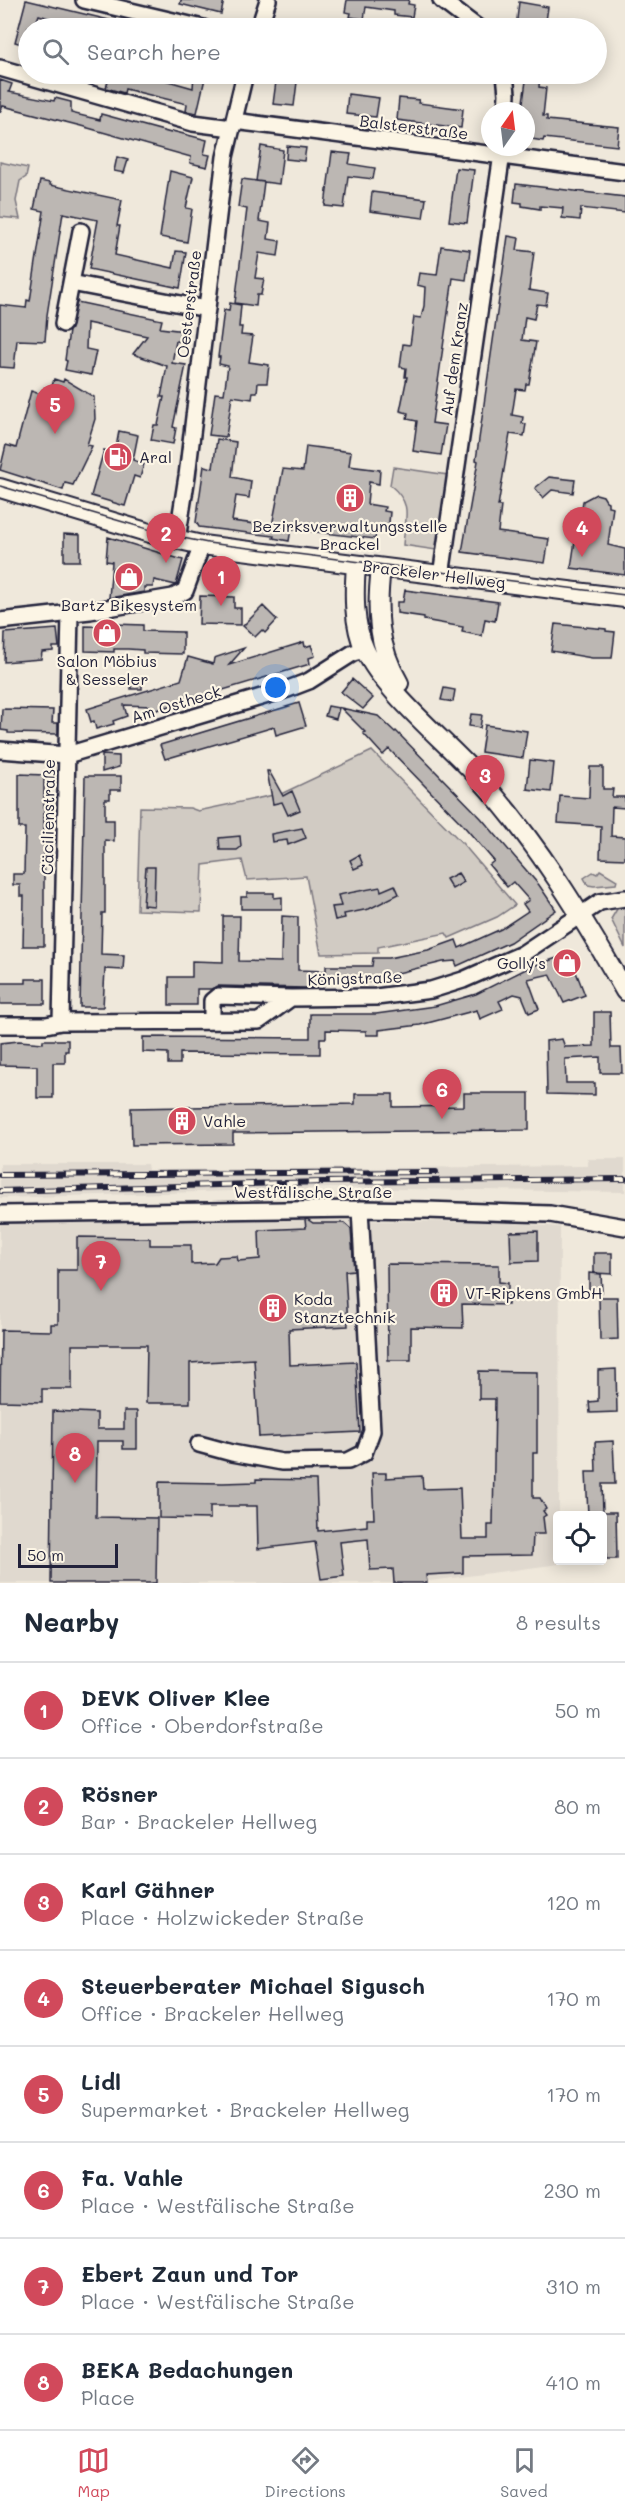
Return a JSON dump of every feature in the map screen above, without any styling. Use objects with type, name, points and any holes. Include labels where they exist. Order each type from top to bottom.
[{"type":"main road","name":"Brackeler Hellweg","points":[[0,488],[177,540],[202,545],[625,598]]},
{"type":"main road","points":[[356,565],[359,651],[480,779],[531,840],[582,916],[625,991]]},
{"type":"main road","points":[[381,568],[378,606],[382,646],[389,668],[418,716]]},
{"type":"street","points":[[84,0],[160,18]]},
{"type":"street","points":[[262,18],[268,0]]},
{"type":"street","points":[[441,0],[465,18]]},
{"type":"street","name":"Balsterstraße","points":[[0,68],[18,73]]},
{"type":"street","name":"Balsterstraße","points":[[56,84],[193,123],[233,124],[481,150]]},
{"type":"street","name":"Oesterstraße","points":[[177,540],[187,476],[225,157],[243,84]]},
{"type":"street","points":[[506,84],[507,102]]},
{"type":"street","name":"Auf dem Kranz","points":[[441,576],[502,156]]},
{"type":"street","name":"Balsterstraße","points":[[527,156],[625,172]]},
{"type":"street","points":[[63,324],[81,231]]},
{"type":"street","points":[[71,283],[207,309]]},
{"type":"street","points":[[0,621],[173,597],[185,591],[202,545]]},
{"type":"street","name":"Cäcilienstraße","points":[[61,1022],[70,613]]},
{"type":"street","name":"Am Ostheck","points":[[0,750],[67,755],[309,681],[359,651]]},
{"type":"street","name":"Königstraße","points":[[212,1021],[213,1001],[218,996],[376,998],[430,990],[491,969],[522,954],[600,902],[625,898]]},
{"type":"street","name":"Königstraße","points":[[0,1025],[46,1025],[61,1022],[259,1021],[291,998]]},
{"type":"street","points":[[199,1444],[232,1453],[282,1462],[348,1461],[364,1453],[372,1431],[372,1421],[360,1209]]},
{"type":"street","name":"Westfälische Straße","points":[[0,1214],[360,1209],[550,1214],[625,1227]]},
{"type":"shaded area","points":[[0,162],[28,168],[26,177],[20,181],[16,201],[20,219],[0,217]]},
{"type":"shaded area","points":[[393,467],[448,475],[436,550],[403,545],[406,512],[398,492],[390,485]]},
{"type":"shaded area","points":[[372,751],[463,844],[515,905],[497,917],[449,938],[446,933],[378,947],[378,953],[321,954],[306,876],[247,880],[242,860],[203,865],[201,912],[137,910],[140,807],[190,808],[198,811],[283,793]]},
{"type":"shaded area","points":[[600,870],[617,880],[616,884],[588,885],[584,878],[593,872],[597,874]]},
{"type":"shaded area","points":[[625,907],[625,948],[611,919],[617,909]]},
{"type":"shaded area","points":[[588,1159],[625,1159],[625,1192],[333,1188],[0,1198],[0,1164],[147,1164],[148,1170],[588,1166]]},
{"type":"shaded area","points":[[283,1220],[500,1222],[560,1227],[559,1511],[553,1511],[553,1565],[415,1583],[0,1583],[0,1223]]},
{"type":"building","points":[[26,0],[101,18],[49,18],[39,15],[38,18],[21,18]]},
{"type":"building","points":[[181,0],[224,0],[221,14],[180,4]]},
{"type":"building","points":[[347,0],[409,0],[408,4],[414,5],[412,17],[394,15],[394,11],[366,7],[364,18],[350,17],[351,13],[345,12]]},
{"type":"building","points":[[519,2],[548,7],[546,18],[517,18]]},
{"type":"building","points":[[0,80],[12,84],[9,92],[71,102],[71,113],[100,120],[101,114],[207,140],[204,154],[210,155],[207,167],[190,163],[191,157],[81,126],[3,106],[0,112]]},
{"type":"building","points":[[107,84],[179,84],[193,88],[193,84],[204,84],[197,113],[186,111],[187,104],[125,89],[124,93],[106,88]]},
{"type":"building","points":[[276,84],[297,84],[294,106],[273,104]]},
{"type":"building","points":[[526,84],[539,84],[539,87],[546,88],[543,116],[547,116],[547,120],[619,127],[617,146],[544,138],[543,141],[535,140],[535,102],[523,102]]},
{"type":"building","points":[[348,94],[379,98],[376,117],[346,114]]},
{"type":"building","points":[[399,98],[463,109],[461,128],[397,120]]},
{"type":"building","points":[[261,146],[283,150],[279,184],[256,181]]},
{"type":"building","points":[[287,146],[306,148],[304,161],[286,159]]},
{"type":"building","points":[[332,152],[351,154],[349,164],[375,168],[373,179],[348,176],[344,208],[325,206]]},
{"type":"building","points":[[117,157],[128,160],[124,173],[114,171]]},
{"type":"building","points":[[456,168],[474,170],[467,223],[449,221]]},
{"type":"building","points":[[170,171],[193,177],[186,208],[192,209],[187,242],[160,237]]},
{"type":"building","points":[[242,179],[264,182],[259,221],[270,223],[268,239],[280,241],[278,256],[259,253],[255,278],[264,279],[261,295],[257,295],[256,306],[235,303],[247,209],[238,207]]},
{"type":"building","points":[[40,181],[122,200],[115,255],[173,268],[176,251],[186,252],[180,288],[89,269],[98,220],[63,213],[45,341],[17,340],[14,368],[0,367],[0,305],[26,308],[27,300],[30,301],[44,211],[34,209]]},
{"type":"building","points":[[516,184],[625,197],[625,213],[581,208],[580,220],[562,218],[563,208],[540,206],[540,209],[514,202]]},
{"type":"building","points":[[372,192],[426,199],[423,218],[370,211]]},
{"type":"building","points":[[508,236],[519,238],[517,250],[534,252],[529,290],[548,293],[546,305],[537,304],[534,319],[525,317],[522,340],[536,342],[529,384],[526,384],[525,390],[516,389],[512,415],[523,417],[522,423],[526,424],[524,436],[510,434],[498,506],[501,506],[498,532],[549,539],[545,563],[462,552],[478,461],[476,460]]},
{"type":"building","points":[[441,246],[470,250],[466,280],[453,278],[432,423],[446,425],[441,455],[413,451],[417,421],[407,419],[408,413],[400,411],[407,377],[405,377],[406,368],[400,367],[403,344],[410,345],[414,317],[421,318],[424,306],[425,287],[417,285],[419,273],[437,275]]},
{"type":"building","points":[[77,302],[162,320],[160,328],[185,331],[183,342],[176,341],[172,363],[186,365],[173,427],[176,428],[173,444],[151,440],[154,425],[158,425],[167,366],[133,354],[147,336],[87,323],[86,349],[96,351],[91,375],[65,370],[69,331]]},
{"type":"building","points":[[230,303],[241,305],[239,327],[242,327],[241,335],[253,336],[249,362],[269,365],[267,383],[258,383],[257,392],[253,392],[252,399],[232,396],[226,437],[209,435],[215,393],[224,394],[228,366],[219,364],[220,357],[218,357],[224,310],[229,311]]},
{"type":"building","points":[[54,379],[63,382],[64,379],[94,397],[95,419],[87,445],[92,446],[73,485],[65,483],[63,490],[0,470],[6,445],[16,448],[31,391],[49,397]]},
{"type":"building","points":[[119,431],[138,435],[133,460],[144,464],[140,478],[134,476],[125,506],[91,496],[104,450],[115,453]]},
{"type":"building","points":[[217,439],[236,442],[232,477],[251,481],[249,498],[236,496],[232,521],[272,526],[283,469],[303,471],[306,446],[351,452],[349,466],[380,470],[379,484],[369,482],[367,504],[385,507],[384,511],[390,512],[388,533],[376,531],[375,539],[291,529],[289,541],[273,538],[274,536],[199,527],[196,522],[204,466],[213,468]]},
{"type":"building","points":[[549,477],[575,480],[573,493],[552,490],[543,498],[535,488]]},
{"type":"building","points":[[596,494],[603,496],[608,506],[613,507],[608,545],[625,549],[625,575],[571,568],[583,501]]},
{"type":"building","points":[[64,534],[80,535],[80,561],[64,561]]},
{"type":"building","points":[[108,537],[183,560],[176,585],[154,580],[153,587],[144,587],[144,592],[109,598],[112,562],[106,561]]},
{"type":"building","points":[[405,590],[498,602],[495,621],[485,619],[482,636],[462,632],[463,627],[397,613],[397,602],[403,602]]},
{"type":"building","points":[[200,596],[234,597],[234,608],[241,608],[241,625],[199,624]]},
{"type":"building","points":[[263,606],[277,620],[265,633],[262,630],[255,637],[243,626]]},
{"type":"building","points":[[114,624],[143,625],[143,631],[183,632],[183,654],[143,653],[143,650],[128,649],[114,649],[114,652],[85,651],[85,626],[114,627]]},
{"type":"building","points":[[555,624],[615,632],[612,658],[592,658],[551,651]]},
{"type":"building","points":[[57,629],[59,647],[53,647],[53,651],[42,652],[41,659],[4,662],[5,633]]},
{"type":"building","points":[[304,642],[305,647],[311,645],[315,656],[309,658],[310,664],[153,711],[151,706],[124,705],[127,716],[113,721],[114,724],[96,729],[94,721],[91,722],[87,709],[181,680],[188,657],[213,664],[214,658],[244,648],[229,665]]},
{"type":"building","points":[[131,678],[142,678],[142,689],[131,689]]},
{"type":"building","points":[[352,679],[373,698],[363,709],[341,692]]},
{"type":"building","points":[[444,688],[455,690],[453,702],[441,700]]},
{"type":"building","points":[[299,703],[306,726],[276,735],[274,727],[165,759],[160,745]]},
{"type":"building","points":[[328,706],[339,708],[336,719],[325,716]]},
{"type":"building","points":[[341,708],[378,716],[396,731],[481,818],[539,885],[556,910],[510,942],[457,966],[455,961],[443,962],[381,977],[381,982],[316,981],[316,987],[306,988],[218,986],[211,989],[197,989],[197,1005],[169,1005],[169,977],[192,977],[192,961],[223,962],[223,916],[240,916],[239,961],[281,962],[282,916],[298,917],[298,970],[326,971],[326,966],[372,966],[373,958],[389,958],[428,950],[456,940],[459,948],[501,929],[528,911],[523,904],[529,900],[513,882],[507,887],[489,865],[494,861],[462,824],[389,749],[383,755],[363,733],[365,732]]},
{"type":"building","points":[[2,709],[53,710],[52,723],[58,723],[58,734],[8,733],[8,731],[1,730]]},
{"type":"building","points":[[471,714],[482,715],[480,728],[469,726]]},
{"type":"building","points":[[485,725],[527,731],[523,758],[481,752]]},
{"type":"building","points":[[102,755],[119,756],[119,767],[102,772]]},
{"type":"building","points":[[530,760],[554,763],[551,792],[527,789]]},
{"type":"building","points":[[590,767],[603,767],[603,789],[613,789],[612,797],[625,797],[625,808],[612,807],[611,836],[625,837],[625,859],[600,858],[601,826],[558,823],[560,796],[589,798]]},
{"type":"building","points":[[267,771],[283,796],[292,791],[300,810],[288,815],[282,802],[273,804]]},
{"type":"building","points":[[19,774],[44,775],[44,946],[23,946],[24,896],[20,896],[20,885],[13,885],[13,874],[24,874],[25,828],[19,828]]},
{"type":"building","points":[[85,776],[121,776],[121,790],[110,790],[110,799],[105,799],[105,820],[114,820],[114,841],[105,840],[105,913],[102,913],[101,954],[124,955],[123,970],[105,969],[103,1007],[80,1007]]},
{"type":"building","points":[[302,828],[306,838],[288,845],[287,840],[272,842],[271,834]]},
{"type":"building","points":[[240,836],[241,847],[237,850],[220,850],[219,838]]},
{"type":"building","points":[[359,855],[363,865],[354,869],[350,860]]},
{"type":"building","points":[[146,867],[155,867],[154,906],[143,905]]},
{"type":"building","points":[[458,873],[464,882],[452,889],[446,879]]},
{"type":"building","points":[[395,885],[399,894],[369,909],[344,914],[345,918],[335,920],[332,907],[341,906],[338,895],[380,887],[381,891]]},
{"type":"building","points":[[247,893],[274,893],[274,898],[282,897],[282,909],[241,909],[241,897],[247,897]]},
{"type":"building","points":[[569,954],[585,995],[564,1003],[550,974],[528,979],[539,1009],[529,1013],[522,996],[514,994],[499,1001],[503,1009],[480,1019],[477,1010],[420,1025],[379,1030],[379,1035],[366,1035],[366,1031],[326,1030],[326,1038],[320,1038],[320,1054],[180,1053],[180,1064],[168,1064],[168,1053],[143,1052],[143,1037],[310,1038],[310,1014],[376,1014],[435,1006],[476,994],[530,967]]},
{"type":"building","points":[[26,979],[45,979],[45,1004],[0,1004],[0,983],[26,983]]},
{"type":"building","points":[[594,1012],[610,1012],[611,1048],[621,1048],[622,1073],[600,1073],[600,1057],[565,1059],[566,1083],[595,1083],[595,1095],[547,1094],[546,1041],[562,1039],[565,1047],[594,1046]]},
{"type":"building","points":[[43,1040],[68,1040],[65,1063],[53,1063],[53,1098],[37,1098],[37,1066],[0,1065],[0,1043],[19,1041],[43,1043]]},
{"type":"building","points":[[464,1093],[529,1093],[529,1130],[233,1133],[233,1144],[132,1145],[131,1108],[355,1104],[355,1094],[393,1094],[393,1107],[464,1106]]},
{"type":"building","points":[[305,1220],[313,1223],[344,1223],[351,1229],[354,1270],[345,1271],[348,1326],[289,1329],[290,1365],[356,1362],[360,1432],[259,1437],[254,1359],[190,1363],[190,1403],[146,1403],[147,1345],[72,1345],[72,1389],[42,1389],[42,1402],[0,1401],[1,1330],[51,1331],[51,1324],[58,1324],[58,1270],[77,1270],[77,1237],[150,1238],[150,1245],[191,1245],[191,1264],[215,1263],[219,1257],[237,1256],[238,1261],[260,1259],[259,1230],[306,1228]]},
{"type":"building","points":[[538,1231],[538,1261],[511,1262],[510,1232]]},
{"type":"building","points":[[594,1253],[612,1253],[612,1274],[594,1273]]},
{"type":"building","name":"VT-Ripkens GmbH","points":[[387,1264],[499,1265],[499,1282],[508,1283],[508,1305],[462,1304],[463,1328],[411,1327],[411,1360],[388,1360]]},
{"type":"building","points":[[589,1273],[601,1274],[602,1292],[589,1292]]},
{"type":"building","points":[[599,1297],[617,1297],[618,1339],[600,1340]]},
{"type":"building","points":[[616,1369],[617,1412],[590,1413],[589,1402],[598,1401],[598,1370]]},
{"type":"building","points":[[479,1371],[537,1372],[537,1453],[533,1453],[533,1498],[540,1498],[546,1509],[543,1511],[546,1515],[543,1517],[545,1534],[533,1534],[532,1555],[463,1556],[463,1573],[426,1575],[427,1583],[394,1583],[393,1569],[370,1570],[368,1539],[340,1542],[344,1576],[321,1579],[315,1542],[258,1549],[257,1506],[210,1506],[210,1519],[159,1518],[159,1482],[223,1483],[256,1482],[256,1479],[316,1480],[318,1531],[367,1526],[367,1519],[374,1519],[372,1473],[386,1473],[386,1478],[422,1476],[423,1489],[460,1488],[462,1539],[488,1539],[488,1525],[493,1525],[495,1399],[479,1399]]},
{"type":"building","points":[[53,1411],[97,1413],[97,1429],[124,1429],[124,1411],[137,1411],[137,1449],[123,1449],[123,1441],[97,1441],[96,1517],[157,1518],[156,1583],[51,1583]]},
{"type":"building","points":[[613,1441],[615,1484],[602,1484],[603,1511],[588,1511],[586,1472],[596,1472],[595,1442]]},
{"type":"building","points":[[607,1512],[616,1512],[617,1559],[607,1559]]},
{"type":"tram line","points":[[0,486],[168,535],[208,543],[625,595]]},
{"type":"railway","points":[[0,1175],[436,1172]]},
{"type":"railway","points":[[0,1191],[323,1182],[625,1179]]},
{"type":"place","name":"Lidl","points":[[55,434]]},
{"type":"place","name":"Aral","points":[[118,457]]},
{"type":"place","name":"Bezirksverwaltungsstelle Brackel","points":[[350,498]]},
{"type":"place","name":"Steuerberater Michael Sigusch","points":[[582,557]]},
{"type":"place","name":"Rösner","points":[[166,563]]},
{"type":"place","name":"Bartz Bikesystem","points":[[129,577]]},
{"type":"place","name":"DEVK Oliver Klee","points":[[221,606]]},
{"type":"place","name":"Salon Möbius & Sesseler","points":[[107,633]]},
{"type":"place","name":"Karl Gähner","points":[[485,805]]},
{"type":"place","name":"Golly's","points":[[567,963]]},
{"type":"place","name":"Fa. Vahle","points":[[442,1119]]},
{"type":"place","name":"Vahle","points":[[182,1121]]},
{"type":"place","name":"Ebert Zaun und Tor","points":[[101,1291]]},
{"type":"place","name":"VT-Ripkens GmbH","points":[[444,1293]]},
{"type":"place","name":"Koda Stanztechnik","points":[[273,1308]]},
{"type":"place","name":"BEKA Bedachungen","points":[[75,1483]]}]
